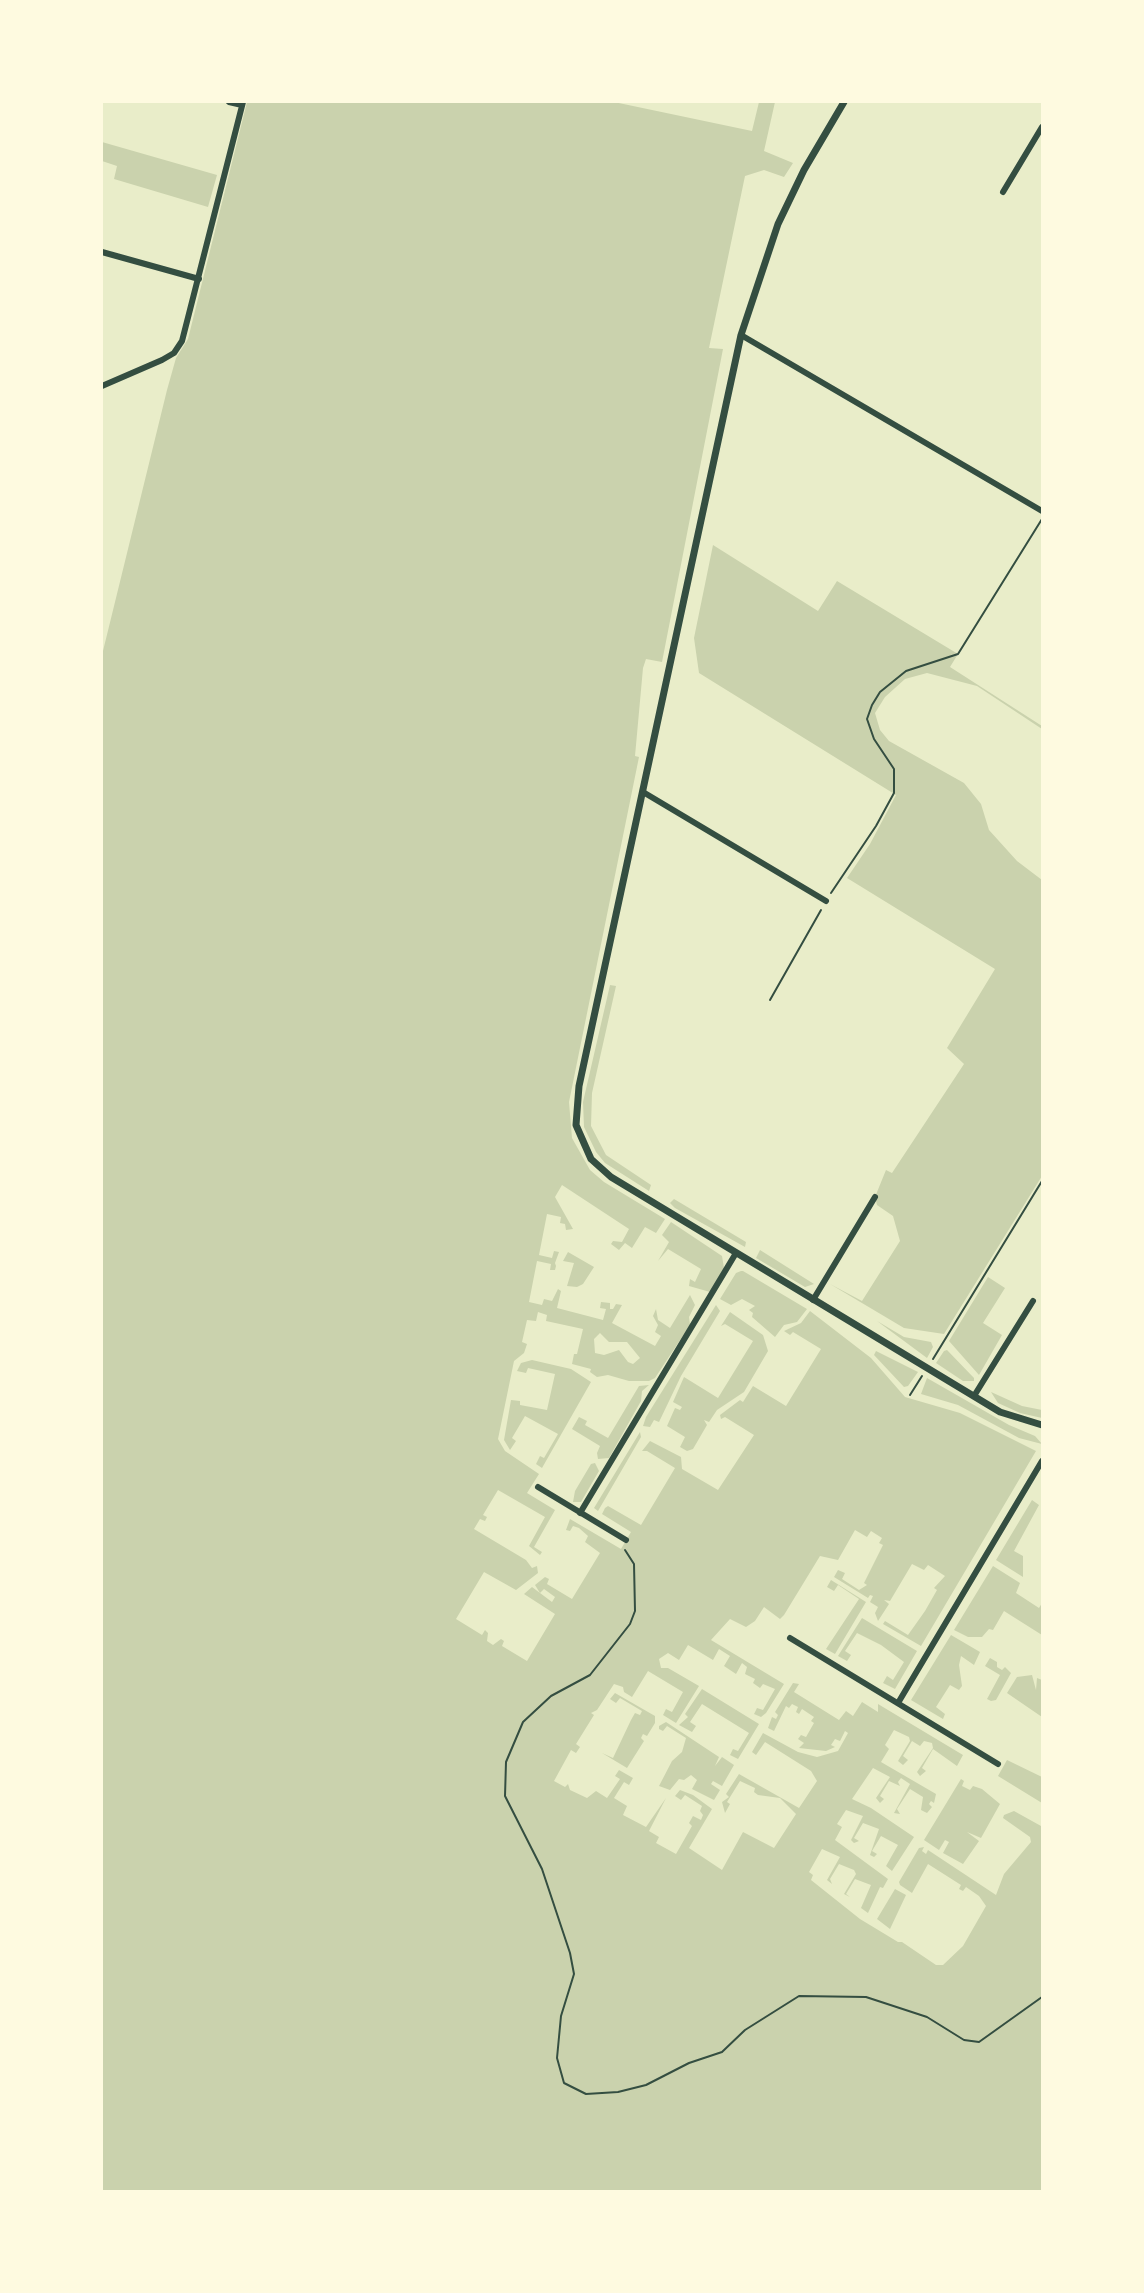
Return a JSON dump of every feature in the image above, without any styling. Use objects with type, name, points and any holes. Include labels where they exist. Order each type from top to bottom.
[{"type":"street","points":[[102,386],[174,353],[182,341],[243,103],[229,102]]},
{"type":"street","points":[[844,102],[804,170],[778,224],[741,335],[575,1115],[584,1148],[611,1177],[1012,1418],[1042,1425]]},
{"type":"street","points":[[1003,192],[1042,127]]},
{"type":"street","points":[[102,252],[199,279]]},
{"type":"street","points":[[741,335],[1042,510]]},
{"type":"street","points":[[643,792],[826,901]]},
{"type":"street","points":[[813,1300],[875,1198]]},
{"type":"street","points":[[580,1513],[737,1254]]},
{"type":"street","points":[[974,1396],[1033,1301]]},
{"type":"street","points":[[898,1703],[1042,1461]]},
{"type":"street","points":[[537,1487],[626,1540]]},
{"type":"street","points":[[790,1638],[998,1763]]},
{"type":"path","points":[[769,1000],[826,901],[876,827],[894,793],[894,769],[874,739],[867,719],[872,705],[880,692],[906,671],[958,654],[1042,519]]},
{"type":"path","points":[[910,1395],[1042,1181]]},
{"type":"path","points":[[622,1547],[634,1564],[635,1611],[630,1623],[590,1675],[551,1696],[523,1722],[506,1762],[505,1796],[539,1861],[570,1953],[574,1974],[561,2016],[557,2058],[564,2083],[586,2094],[618,2092],[646,2085],[689,2063],[722,2052],[745,2030],[799,1996],[866,1997],[927,2017],[964,2040],[979,2042],[1042,1997]]},
{"type":"green space","points":[[247,102],[614,102],[752,131],[759,102],[775,102],[764,151],[793,163],[784,177],[764,170],[745,176],[709,348],[723,349],[662,662],[646,659],[643,668],[635,756],[639,757],[569,1102],[572,1138],[590,1170],[604,1182],[665,1219],[656,1233],[645,1227],[632,1248],[625,1243],[619,1250],[611,1244],[613,1241],[622,1242],[629,1229],[562,1185],[555,1197],[573,1229],[566,1230],[565,1224],[560,1223],[561,1217],[547,1214],[539,1255],[552,1258],[554,1251],[559,1252],[555,1270],[550,1270],[551,1264],[537,1261],[529,1302],[542,1305],[544,1299],[552,1301],[558,1289],[561,1291],[557,1308],[603,1320],[606,1309],[600,1308],[601,1302],[610,1303],[610,1309],[616,1304],[622,1305],[612,1323],[655,1346],[661,1336],[655,1332],[658,1325],[653,1316],[656,1309],[658,1320],[670,1328],[690,1295],[695,1305],[689,1317],[690,1325],[655,1378],[649,1381],[629,1381],[608,1375],[597,1377],[590,1372],[591,1369],[572,1364],[583,1329],[546,1321],[547,1315],[538,1312],[536,1321],[527,1320],[522,1342],[527,1344],[524,1353],[514,1361],[498,1439],[505,1451],[539,1474],[527,1493],[555,1510],[534,1547],[542,1552],[540,1555],[529,1546],[545,1517],[498,1490],[483,1515],[487,1517],[485,1521],[480,1519],[474,1529],[526,1560],[532,1568],[537,1566],[538,1573],[516,1590],[484,1572],[456,1619],[482,1635],[485,1630],[488,1633],[487,1641],[493,1645],[501,1639],[504,1641],[502,1646],[527,1661],[555,1614],[524,1594],[532,1587],[540,1593],[535,1585],[545,1577],[549,1579],[547,1584],[572,1599],[600,1553],[585,1542],[588,1536],[579,1528],[573,1526],[570,1531],[566,1530],[570,1519],[621,1549],[631,1532],[602,1514],[605,1508],[608,1506],[641,1525],[675,1468],[647,1451],[642,1451],[650,1441],[681,1457],[682,1469],[718,1490],[754,1435],[725,1417],[721,1419],[720,1415],[740,1400],[743,1402],[753,1386],[786,1406],[821,1349],[793,1332],[790,1335],[784,1331],[801,1323],[810,1311],[871,1358],[905,1397],[960,1413],[1036,1451],[921,1646],[883,1624],[885,1621],[908,1635],[937,1590],[934,1588],[945,1576],[928,1565],[924,1570],[912,1564],[890,1601],[884,1600],[889,1604],[878,1621],[875,1613],[878,1607],[870,1602],[873,1596],[868,1598],[834,1577],[838,1570],[845,1573],[842,1579],[859,1590],[867,1585],[864,1583],[883,1545],[879,1543],[882,1538],[871,1531],[867,1537],[855,1530],[838,1560],[820,1556],[780,1619],[764,1607],[755,1621],[746,1627],[730,1619],[711,1640],[784,1684],[766,1713],[761,1717],[754,1714],[757,1708],[763,1710],[775,1689],[763,1684],[760,1688],[753,1683],[755,1679],[745,1674],[747,1667],[742,1663],[736,1674],[724,1666],[730,1656],[719,1649],[713,1660],[688,1645],[679,1660],[668,1653],[659,1659],[661,1668],[668,1668],[699,1686],[676,1723],[663,1715],[666,1709],[672,1712],[683,1692],[648,1671],[632,1697],[624,1692],[623,1687],[614,1684],[597,1710],[591,1713],[594,1715],[576,1744],[580,1747],[576,1753],[571,1750],[554,1781],[565,1787],[568,1784],[570,1790],[587,1798],[596,1791],[607,1798],[620,1779],[615,1776],[619,1770],[633,1778],[629,1785],[624,1782],[614,1798],[627,1806],[623,1815],[646,1827],[666,1798],[649,1831],[659,1837],[656,1843],[676,1854],[692,1826],[689,1823],[693,1816],[701,1820],[703,1815],[700,1811],[702,1806],[685,1795],[681,1800],[675,1796],[680,1790],[693,1795],[712,1809],[689,1848],[722,1870],[743,1832],[774,1848],[796,1814],[780,1798],[758,1795],[754,1792],[755,1788],[740,1781],[727,1802],[730,1804],[725,1813],[722,1802],[729,1797],[726,1794],[739,1774],[799,1808],[817,1781],[811,1771],[765,1742],[756,1755],[752,1752],[763,1733],[798,1752],[817,1757],[838,1751],[848,1733],[845,1731],[840,1741],[835,1739],[831,1745],[835,1747],[826,1751],[799,1748],[804,1743],[798,1739],[801,1735],[806,1737],[814,1723],[811,1721],[814,1717],[802,1709],[799,1714],[796,1712],[798,1707],[792,1704],[789,1708],[786,1706],[774,1731],[768,1728],[772,1717],[776,1719],[778,1715],[775,1712],[793,1683],[799,1684],[794,1692],[839,1720],[846,1711],[853,1716],[862,1702],[878,1712],[878,1704],[963,1755],[957,1766],[933,1749],[922,1768],[926,1771],[920,1776],[917,1772],[933,1748],[932,1743],[924,1741],[920,1746],[912,1741],[903,1756],[908,1760],[903,1765],[898,1761],[910,1741],[909,1737],[894,1730],[885,1745],[889,1749],[881,1762],[936,1794],[934,1803],[931,1801],[929,1804],[932,1807],[927,1813],[921,1810],[923,1797],[910,1789],[897,1809],[900,1814],[894,1813],[910,1784],[901,1778],[898,1782],[900,1786],[889,1781],[880,1796],[884,1799],[880,1803],[876,1798],[890,1777],[873,1768],[852,1799],[871,1808],[914,1837],[892,1871],[886,1866],[898,1845],[881,1836],[872,1851],[877,1854],[874,1857],[870,1855],[879,1829],[863,1823],[854,1838],[859,1841],[854,1843],[851,1840],[863,1816],[846,1810],[837,1824],[842,1827],[835,1840],[888,1879],[883,1888],[880,1887],[868,1913],[861,1908],[871,1885],[855,1879],[846,1894],[850,1897],[844,1894],[856,1874],[854,1870],[839,1864],[830,1879],[832,1884],[827,1880],[840,1857],[822,1849],[809,1872],[813,1875],[811,1880],[860,1919],[936,1965],[943,1965],[963,1946],[986,1906],[979,1896],[966,1887],[963,1891],[959,1889],[961,1885],[928,1864],[912,1893],[900,1885],[899,1882],[919,1848],[924,1847],[922,1851],[926,1854],[928,1850],[996,1895],[1004,1874],[1031,1842],[1030,1837],[1003,1818],[1004,1815],[1014,1811],[1041,1826],[1042,1824],[1042,2191],[102,2192],[102,655],[167,390],[176,358],[188,339]],"holes":[[[600,1333],[609,1342],[627,1342],[640,1358],[633,1364],[628,1362],[619,1350],[604,1355],[595,1353],[594,1339]],[[544,1589],[555,1597],[552,1602],[540,1593]]]},
{"type":"green space","points":[[102,142],[217,175],[208,207],[114,179],[117,166],[102,161]]},
{"type":"green space","points":[[713,545],[818,611],[837,581],[958,654],[950,667],[1042,726],[1042,729],[977,686],[927,673],[905,679],[885,697],[875,713],[880,730],[889,741],[964,783],[981,804],[989,830],[1017,861],[1042,880],[1042,1176],[944,1334],[904,1328],[830,1284],[862,1301],[900,1241],[893,1216],[877,1205],[875,1197],[886,1170],[892,1173],[964,1064],[947,1048],[995,969],[847,878],[870,844],[896,795],[699,673],[694,638]]},
{"type":"green space","points":[[610,985],[616,986],[592,1093],[591,1126],[606,1155],[651,1185],[649,1191],[605,1163],[596,1152],[584,1127],[583,1102]]},
{"type":"green space","points":[[674,1199],[746,1242],[745,1247],[675,1208],[670,1203]]},
{"type":"green space","points":[[671,1222],[722,1256],[724,1268],[710,1292],[689,1286],[690,1279],[695,1282],[701,1269],[668,1249],[658,1261],[669,1242],[662,1235]]},
{"type":"green space","points":[[760,1250],[814,1284],[805,1287],[756,1258]]},
{"type":"green space","points":[[568,1252],[594,1267],[583,1284],[577,1287],[567,1286],[574,1263],[563,1261]]},
{"type":"green space","points":[[741,1271],[807,1309],[797,1322],[784,1325],[775,1337],[752,1317],[753,1313],[749,1310],[755,1306],[742,1299],[731,1305],[720,1299],[736,1273]]},
{"type":"green space","points":[[988,1277],[1005,1288],[983,1323],[1002,1335],[979,1375],[949,1341]]},
{"type":"green space","points":[[716,1305],[720,1311],[681,1376],[659,1422],[654,1420],[650,1427],[643,1426],[646,1417]]},
{"type":"green space","points":[[730,1312],[763,1335],[768,1351],[744,1392],[717,1410],[709,1422],[704,1420],[707,1425],[693,1449],[687,1451],[680,1447],[685,1437],[667,1426],[675,1408],[680,1410],[682,1407],[673,1402],[684,1377],[718,1398],[753,1341],[725,1324],[721,1326]]},
{"type":"green space","points":[[877,1321],[904,1337],[931,1342],[933,1347],[927,1358]]},
{"type":"green space","points":[[947,1350],[974,1381],[963,1381],[936,1363]]},
{"type":"green space","points":[[876,1351],[918,1372],[908,1386],[904,1387],[874,1355]]},
{"type":"green space","points":[[532,1360],[571,1369],[591,1382],[542,1468],[536,1464],[540,1456],[544,1458],[558,1434],[525,1416],[512,1438],[516,1441],[510,1450],[504,1440],[511,1400],[520,1401],[520,1405],[547,1410],[555,1374],[528,1368],[526,1373],[517,1371],[521,1363]]},
{"type":"green space","points":[[927,1378],[1009,1425],[1035,1436],[1042,1444],[1019,1438],[958,1405],[921,1394]]},
{"type":"green space","points":[[649,1385],[642,1391],[641,1401],[609,1458],[598,1459],[600,1446],[572,1429],[579,1417],[587,1421],[585,1425],[608,1438],[639,1386]]},
{"type":"green space","points":[[991,1392],[1022,1406],[1042,1410],[1042,1418],[1020,1413],[998,1403]]},
{"type":"green space","points":[[640,1432],[641,1437],[598,1511],[594,1508]]},
{"type":"green space","points":[[595,1463],[599,1471],[581,1502],[573,1502],[575,1491],[591,1464]]},
{"type":"green space","points":[[1032,1500],[1039,1505],[1014,1551],[1023,1556],[1023,1577],[996,1560]]},
{"type":"green space","points":[[993,1566],[1020,1583],[1016,1593],[1039,1608],[1042,1603],[1042,1635],[1004,1611],[993,1630],[989,1629],[982,1637],[968,1637],[954,1630]]},
{"type":"green space","points":[[831,1580],[866,1602],[835,1654],[826,1649],[859,1599],[838,1585],[834,1591],[827,1587]]},
{"type":"green space","points":[[862,1618],[917,1651],[895,1689],[883,1683],[887,1676],[893,1680],[904,1662],[881,1645],[857,1633],[845,1651],[851,1655],[847,1661],[838,1656]]},
{"type":"green space","points":[[951,1635],[980,1652],[974,1665],[961,1656],[959,1665],[962,1686],[959,1690],[950,1685],[936,1707],[945,1714],[943,1719],[911,1700]]},
{"type":"green space","points":[[990,1658],[997,1662],[997,1667],[1002,1670],[1005,1667],[1011,1673],[996,1700],[991,1701],[987,1699],[1000,1675],[985,1666]]},
{"type":"green space","points":[[1032,1675],[1036,1690],[1037,1678],[1042,1680],[1042,1717],[1007,1693],[1017,1677]]},
{"type":"green space","points":[[702,1689],[759,1724],[738,1759],[730,1755],[733,1749],[738,1751],[749,1733],[702,1704],[690,1722],[696,1726],[692,1732],[679,1725],[688,1717],[685,1714]]},
{"type":"green space","points":[[615,1693],[655,1716],[655,1723],[647,1736],[643,1734],[641,1738],[644,1741],[627,1768],[602,1753],[613,1758],[635,1713],[640,1715],[642,1711],[620,1698],[616,1703],[610,1699]]},
{"type":"green space","points":[[666,1722],[719,1757],[715,1766],[722,1757],[734,1765],[722,1786],[713,1781],[711,1784],[720,1790],[714,1800],[692,1789],[697,1780],[691,1775],[684,1780],[679,1779],[670,1790],[659,1786],[672,1761],[682,1752],[686,1738],[667,1726],[663,1731],[659,1729],[659,1726]]},
{"type":"green space","points":[[1007,1760],[1042,1777],[1042,1803],[998,1776]]},
{"type":"green space","points":[[961,1779],[964,1781],[962,1786],[970,1790],[973,1786],[982,1789],[1000,1804],[981,1838],[967,1832],[979,1841],[963,1864],[943,1853],[949,1842],[945,1840],[939,1850],[924,1840]]},
{"type":"green space","points":[[895,1889],[906,1895],[890,1929],[877,1919]]}]
